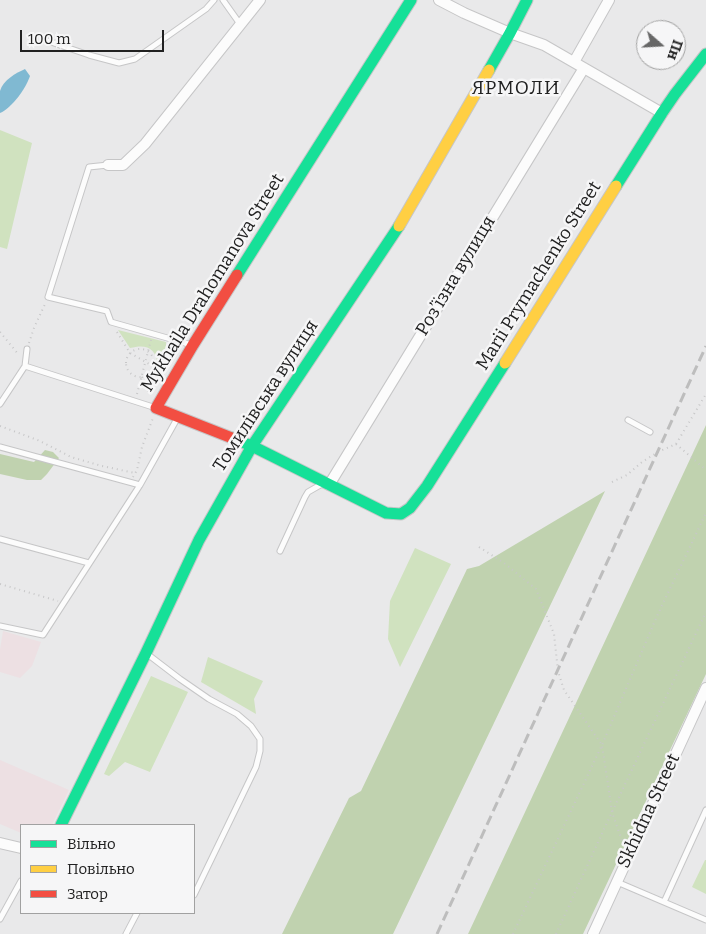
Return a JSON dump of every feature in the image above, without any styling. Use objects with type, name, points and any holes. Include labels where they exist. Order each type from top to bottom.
[{"type":"street","points":[[108,165],[123,165],[145,144],[260,0]]},
{"type":"street","name":"Mykhaila Drahomanova Street","points":[[401,514],[386,513],[252,446],[156,408],[193,345],[411,0]]},
{"type":"street","points":[[439,0],[510,33],[544,45],[662,113]]},
{"type":"street","name":"Томилівська вулиця","points":[[61,824],[146,653],[199,540],[252,446],[398,226],[510,33],[527,0]]},
{"type":"street","points":[[574,62],[609,0]]},
{"type":"street","name":"Marii Prymachenko Street","points":[[401,514],[410,508],[427,486],[662,113],[706,54]]},
{"type":"street","name":"Розʼїзна вулиця","points":[[327,483],[584,68]]},
{"type":"street","name":"Skhidna Street","points":[[593,934],[706,688]]},
{"type":"street","points":[[0,843],[20,848]]},
{"type":"lane","points":[[45,40],[119,63],[135,59],[206,9],[214,0]]},
{"type":"lane","points":[[223,0],[240,24]]},
{"type":"lane","points":[[108,165],[89,167],[48,297],[107,312],[111,322],[193,345]]},
{"type":"lane","points":[[0,404],[25,366],[27,349]]},
{"type":"lane","points":[[25,366],[156,408]]},
{"type":"lane","points":[[0,626],[43,635],[140,484],[178,417]]},
{"type":"lane","points":[[628,420],[650,432]]},
{"type":"lane","points":[[0,448],[140,484]]},
{"type":"lane","points":[[280,551],[308,492],[327,483]]},
{"type":"lane","points":[[0,539],[90,563]]},
{"type":"lane","points":[[146,653],[180,679],[237,714],[260,739],[260,751],[256,767],[195,893]]},
{"type":"lane","points":[[664,902],[706,810]]},
{"type":"lane","points":[[617,882],[706,920]]},
{"type":"lane","points":[[0,919],[20,883]]},
{"type":"lane","points":[[126,934],[136,914]]},
{"type":"path","points":[[27,349],[48,297]]},
{"type":"path","points":[[111,322],[130,353],[173,378]]},
{"type":"path","points":[[0,332],[21,357],[25,366]]},
{"type":"path","points":[[135,402],[152,333]]},
{"type":"path","points":[[139,348],[148,351],[154,358],[154,367],[150,374],[142,377],[132,374],[127,366],[130,353],[139,348]]},
{"type":"path","points":[[131,482],[156,408],[142,377]]},
{"type":"path","points":[[612,482],[627,475],[642,462],[658,452],[676,444],[706,394]]},
{"type":"path","points":[[0,426],[40,441],[71,457],[135,473]]},
{"type":"path","points":[[676,444],[706,470]]},
{"type":"path","points":[[513,934],[602,745],[657,616],[706,513]]},
{"type":"path","points":[[479,547],[504,563],[536,589],[554,634],[558,671],[564,690],[602,745],[612,812],[628,859]]},
{"type":"path","points":[[0,584],[64,602]]},
{"type":"path","points":[[556,934],[706,612]]},
{"type":"shaded area","points":[[3,631],[41,642],[32,666],[20,678],[0,672],[0,649]]},
{"type":"shaded area","points":[[0,760],[69,790],[52,824],[20,824],[20,833],[0,824]]},
{"type":"green space","points":[[0,130],[32,143],[7,249],[0,247]]},
{"type":"green space","points":[[118,330],[166,342],[165,350],[169,359],[167,365],[163,368],[158,366],[155,355],[149,348],[141,346],[130,348]]},
{"type":"green space","points":[[706,425],[706,674],[583,934],[468,934]]},
{"type":"green space","points":[[45,450],[53,452],[59,458],[41,480],[27,480],[0,474],[0,454],[34,462]]},
{"type":"green space","points":[[605,491],[393,934],[282,934],[349,798],[361,791],[467,569],[479,566]]},
{"type":"green space","points":[[415,548],[451,564],[400,667],[388,639],[390,601]]},
{"type":"green space","points":[[208,657],[263,681],[254,699],[256,714],[201,682]]},
{"type":"green space","points":[[151,676],[188,692],[150,772],[125,762],[109,776],[104,774]]},
{"type":"green space","points":[[706,860],[706,894],[692,887]]},
{"type":"water","points":[[25,69],[30,76],[25,86],[14,102],[0,113],[0,91],[4,83],[10,77]]},
{"type":"railway","points":[[437,934],[706,346]]},
{"type":"traffic: fast","points":[[237,275],[411,0]]},
{"type":"traffic: fast","points":[[489,70],[527,0]]},
{"type":"traffic: fast","points":[[616,186],[662,113],[706,54]]},
{"type":"traffic: fast","points":[[61,824],[146,653],[199,540],[252,446],[399,226]]},
{"type":"traffic: fast","points":[[232,438],[252,446],[386,513],[401,514],[410,508],[427,486],[505,363]]},
{"type":"traffic: slow","points":[[399,226],[489,70]]},
{"type":"traffic: slow","points":[[505,363],[616,186]]},
{"type":"traffic: jam","points":[[232,438],[156,408],[237,275]]},
{"type":"district","name":"ЯРМОЛИ","points":[[516,89]]}]
